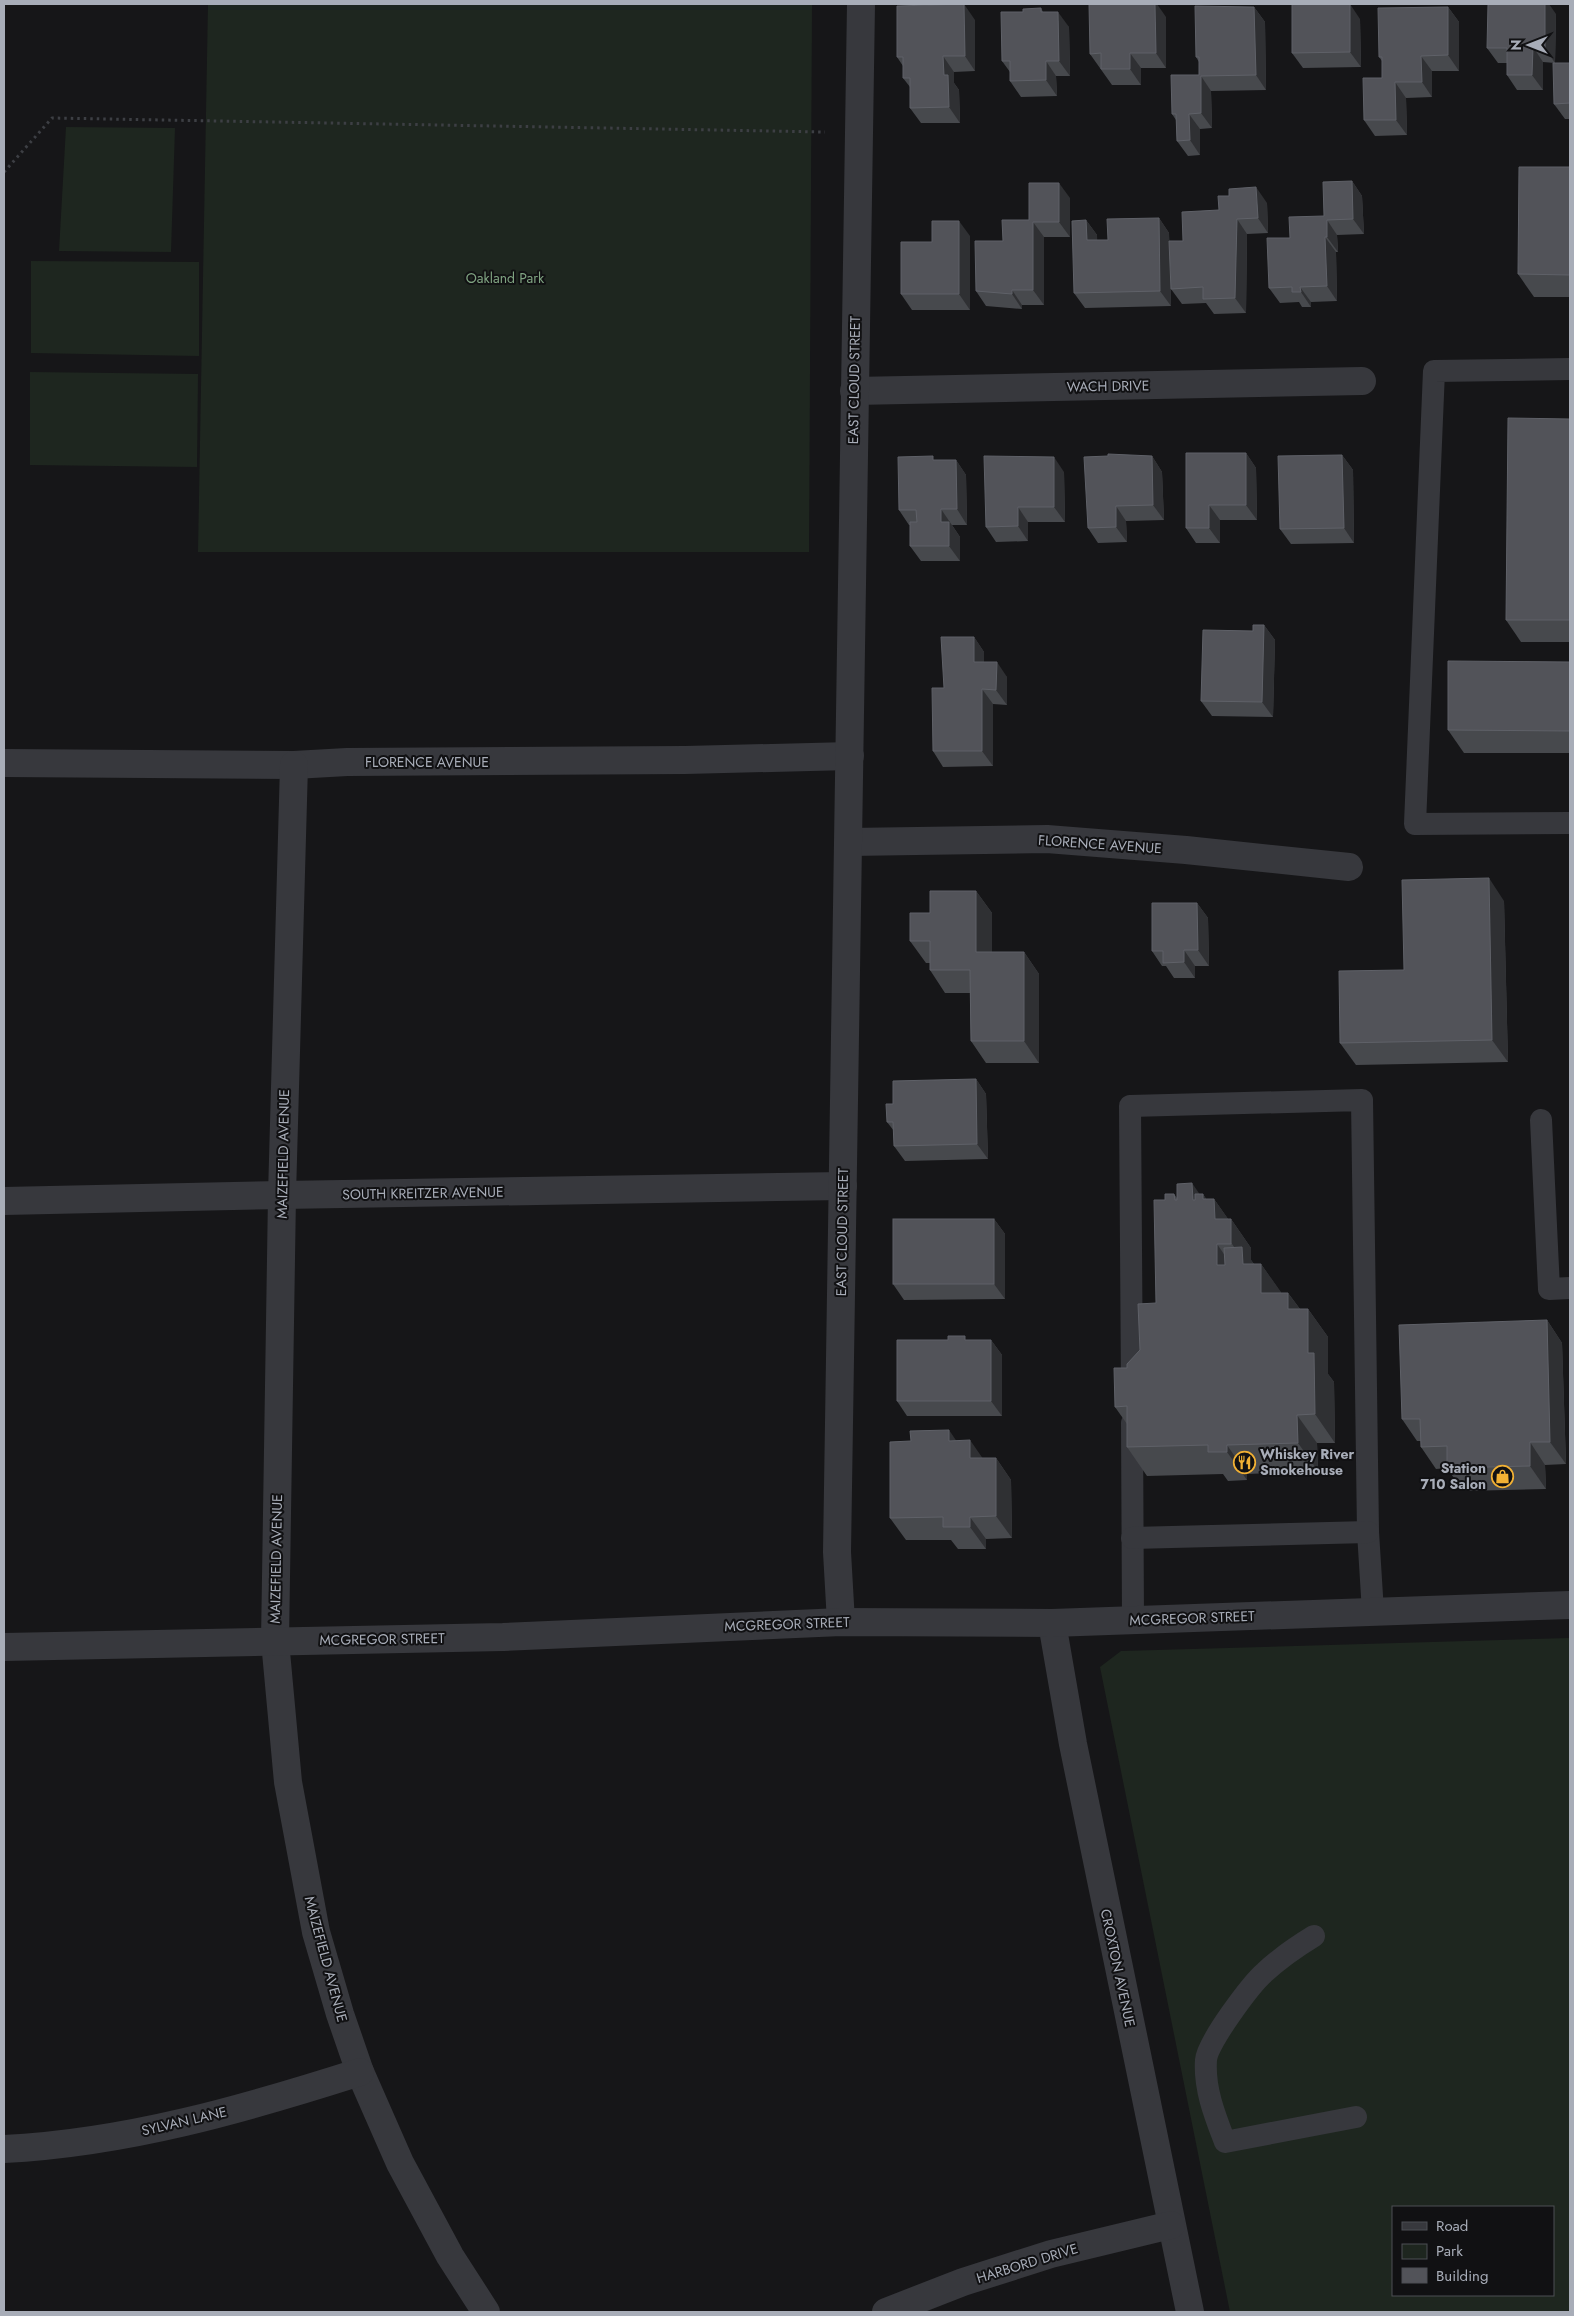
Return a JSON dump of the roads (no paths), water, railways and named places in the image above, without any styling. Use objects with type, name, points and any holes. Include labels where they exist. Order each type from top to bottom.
[{"type":"street","name":"EAST CLOUD STREET","points":[[841,1622],[837,1552],[849,842],[854,390],[862,4]]},
{"type":"street","name":"WACH DRIVE","points":[[854,390],[1362,381]]},
{"type":"street","name":"FLORENCE AVENUE","points":[[4,763],[294,765],[357,762],[685,760],[850,756]]},
{"type":"street","name":"MAIZEFIELD AVENUE","points":[[294,765],[282,1195],[275,1641],[288,1782],[297,1840],[316,1932],[340,2014],[360,2072],[400,2163],[450,2256],[486,2312]]},
{"type":"street","name":"FLORENCE AVENUE","points":[[849,842],[1047,839],[1186,850],[1349,867]]},
{"type":"street","name":"SOUTH KREITZER AVENUE","points":[[4,1202],[282,1195],[843,1186]]},
{"type":"street","name":"MCGREGOR STREET","points":[[4,1647],[503,1637],[841,1622],[1052,1623],[1570,1605]]},
{"type":"street","name":"CROXTON AVENUE","points":[[1052,1623],[1074,1753],[1170,2225],[1190,2312]]},
{"type":"street","name":"SYLVAN LANE","points":[[4,2150],[114,2137],[195,2120],[270,2100],[360,2072]]},
{"type":"street","name":"HARBORD DRIVE","points":[[886,2312],[963,2282],[1051,2254],[1170,2225]]},
{"type":"lane","points":[[1570,369],[1434,371],[1415,824],[1570,823]]},
{"type":"lane","points":[[1133,1620],[1130,1106],[1362,1100],[1368,1532],[1373,1612]]},
{"type":"lane","points":[[1540,1120],[1549,1289],[1570,1288]]},
{"type":"lane","points":[[1132,1538],[1368,1532]]},
{"type":"lane","points":[[1314,1936],[1289,1951],[1262,1974],[1215,2037],[1206,2058],[1207,2089],[1225,2142],[1356,2117]]},
{"type":"place","name":"Whiskey River Smokehouse","points":[[1244,1462]]},
{"type":"place","name":"Station 710 Salon","points":[[1502,1476]]},
{"type":"park label","name":"Oakland Park","points":[[505,278]]}]
